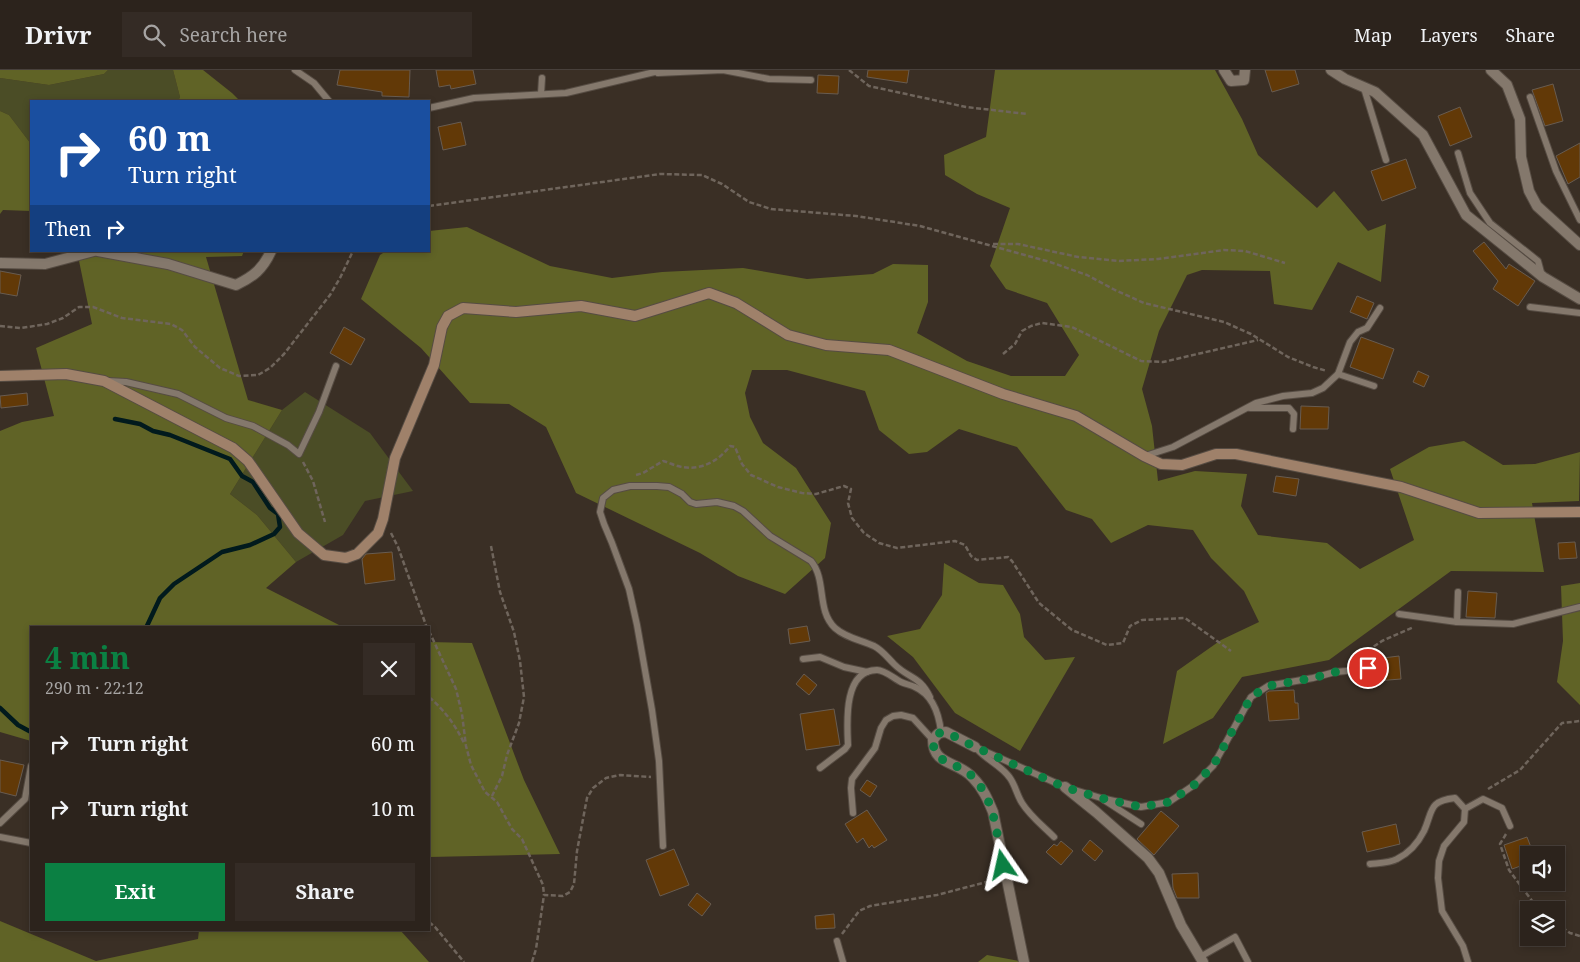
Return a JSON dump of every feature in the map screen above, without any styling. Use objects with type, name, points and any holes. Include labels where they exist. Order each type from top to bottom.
[{"type":"street","points":[[1224,70],[1231,81],[1244,80],[1245,70]]},
{"type":"street","points":[[1331,70],[1345,79],[1375,92],[1423,134],[1466,215],[1543,277],[1580,299]]},
{"type":"street","points":[[1491,70],[1507,84],[1520,119],[1520,157],[1529,192],[1537,206],[1580,245]]},
{"type":"street","points":[[0,262],[45,264],[90,252]]},
{"type":"street","points":[[103,252],[168,264],[236,285],[252,277],[267,260],[270,252]]},
{"type":"street","points":[[4,377],[66,374],[104,381],[233,448],[248,461],[298,533],[324,555],[346,558],[357,554],[378,533],[384,519],[395,458],[434,365],[442,327],[448,316],[463,308],[516,312],[581,306],[635,316],[709,293],[736,303],[788,336],[826,344],[889,350],[1003,394],[1076,416],[1161,464],[1182,465],[1216,454],[1236,454],[1402,487],[1478,513],[1580,512]]},
{"type":"street","points":[[975,747],[946,732],[936,735],[933,740],[935,754],[941,760],[964,769],[974,778],[987,796],[993,812],[1024,962]]},
{"type":"street","points":[[1064,787],[1096,812],[1148,858],[1159,873],[1181,925],[1201,959]]},
{"type":"lane","points":[[295,70],[314,83],[328,100]]},
{"type":"lane","points":[[430,108],[474,98],[566,93],[663,70]]},
{"type":"lane","points":[[648,73],[723,70],[769,79],[811,80]]},
{"type":"lane","points":[[540,94],[542,78]]},
{"type":"lane","points":[[1364,88],[1386,160]]},
{"type":"lane","points":[[1530,97],[1556,171],[1580,220]]},
{"type":"lane","points":[[1458,153],[1470,193],[1490,223],[1538,261],[1543,277]]},
{"type":"lane","points":[[1530,306],[1580,313]]},
{"type":"lane","points":[[1144,456],[1173,447],[1269,399],[1312,393],[1323,388],[1338,374],[1350,342],[1358,332],[1367,328],[1380,308]]},
{"type":"lane","points":[[104,381],[126,382],[178,394],[226,418],[253,426],[288,445],[299,454],[320,412],[336,366]]},
{"type":"lane","points":[[1338,374],[1374,386]]},
{"type":"lane","points":[[1248,408],[1289,408],[1294,414],[1294,429]]},
{"type":"lane","points":[[663,846],[660,778],[652,710],[637,625],[629,589],[600,512],[603,498],[613,490],[630,486],[669,487],[682,494],[690,502],[696,504],[717,502],[734,506],[743,511],[770,536],[811,561],[816,567],[820,580],[823,606],[828,620],[845,636],[876,647],[894,665],[918,679],[925,686],[930,697],[940,721],[941,732]]},
{"type":"lane","points":[[1457,622],[1458,592]]},
{"type":"lane","points":[[1399,614],[1457,622],[1513,624],[1580,607]]},
{"type":"lane","points":[[803,659],[820,657],[844,667],[866,672]]},
{"type":"lane","points":[[975,747],[1064,787],[1101,798],[1141,807],[1169,802],[1194,785],[1213,766],[1251,697],[1268,686],[1335,672],[1368,668]]},
{"type":"lane","points":[[820,768],[848,745],[848,698],[859,678],[866,672],[878,669],[901,682],[923,691],[930,697]]},
{"type":"lane","points":[[853,813],[852,779],[875,748],[881,728],[886,720],[893,716],[901,715],[913,718],[933,740]]},
{"type":"lane","points":[[975,747],[1010,778],[1028,812],[1054,837]]},
{"type":"lane","points":[[0,823],[25,799],[30,772]]},
{"type":"lane","points":[[1101,798],[1141,824]]},
{"type":"lane","points":[[1370,864],[1396,860],[1413,848],[1424,831],[1430,810],[1443,800],[1455,798],[1465,809],[1464,822],[1444,846],[1439,861],[1438,878],[1442,911],[1463,946],[1468,962]]},
{"type":"lane","points":[[1465,809],[1482,799],[1502,808],[1510,826]]},
{"type":"lane","points":[[0,837],[30,843]]},
{"type":"lane","points":[[1201,959],[1235,938],[1248,962]]},
{"type":"lane","points":[[837,941],[843,962]]},
{"type":"path","points":[[849,70],[869,86],[966,107],[1027,114]]},
{"type":"path","points":[[430,206],[660,174],[702,175],[722,184],[749,202],[771,210],[885,220],[920,226],[1050,262],[1087,275],[1144,303],[1224,322],[1288,357],[1338,374]]},
{"type":"path","points":[[990,244],[1018,244],[1078,257],[1119,261],[1158,259],[1224,250],[1245,251],[1285,263]]},
{"type":"path","points":[[0,326],[21,328],[47,324],[63,318],[79,307],[93,307],[122,318],[171,324],[182,330],[195,347],[220,368],[238,376],[258,375],[270,368],[284,354],[330,296],[352,252]]},
{"type":"path","points":[[1003,354],[1015,344],[1022,331],[1030,326],[1042,323],[1072,326],[1127,356],[1141,361],[1163,362],[1259,340]]},
{"type":"path","points":[[634,475],[643,473],[663,461],[680,467],[697,467],[711,464],[722,456],[730,446],[735,447],[742,464],[751,475],[778,487],[802,493],[816,494],[844,486],[851,489],[848,503],[852,518],[864,533],[879,544],[897,548],[955,541],[965,545],[971,556],[977,560],[1008,557],[1039,603],[1072,630],[1098,641],[1107,644],[1123,643],[1130,626],[1142,620],[1185,618],[1231,651]]},
{"type":"path","points":[[299,454],[313,481],[325,522]]},
{"type":"path","points":[[384,519],[398,547],[427,626]]},
{"type":"path","points":[[491,546],[500,592],[514,632],[520,661],[524,697],[519,723],[507,755],[502,776],[492,796]]},
{"type":"path","points":[[1335,672],[1382,640],[1434,618]]},
{"type":"path","points":[[430,633],[456,690],[471,766],[480,785],[497,802],[512,829],[522,839],[543,885],[544,895],[536,949],[532,962]]},
{"type":"path","points":[[430,698],[454,724],[466,746]]},
{"type":"path","points":[[1484,791],[1520,770],[1562,723],[1580,721]]},
{"type":"path","points":[[544,895],[563,896],[570,892],[574,884],[577,851],[587,798],[593,788],[606,778],[620,775],[660,778]]},
{"type":"path","points":[[1510,826],[1500,844],[1509,870],[1532,901]]},
{"type":"path","points":[[837,941],[859,910],[870,906],[937,895],[1006,876]]},
{"type":"path","points":[[430,923],[436,927],[464,962]]},
{"type":"path","points":[[1565,929],[1580,936]]},
{"type":"green space","points":[[0,70],[108,70],[104,74],[49,85],[0,78]]},
{"type":"green space","points":[[108,70],[173,70],[180,97],[178,100],[30,100],[30,143],[9,115],[0,111],[0,78],[49,85],[104,74]]},
{"type":"green space","points":[[173,70],[203,70],[239,100],[178,100],[180,97]]},
{"type":"green space","points":[[995,70],[1215,70],[1242,119],[1258,155],[1317,208],[1334,191],[1368,231],[1386,224],[1381,282],[1338,262],[1312,310],[1274,304],[1270,271],[1202,270],[1187,275],[1159,331],[1142,389],[1152,426],[1158,481],[1195,471],[1247,474],[1241,506],[1258,535],[1327,543],[1360,569],[1414,540],[1390,469],[1429,447],[1464,441],[1503,465],[1535,464],[1580,452],[1579,501],[1532,503],[1544,572],[1451,571],[1329,660],[1242,677],[1213,718],[1163,744],[1177,671],[1221,640],[1259,622],[1244,591],[1211,558],[1193,530],[1148,525],[1111,543],[1092,519],[1066,510],[1017,447],[959,429],[927,452],[909,454],[879,430],[865,391],[787,370],[752,370],[745,393],[750,417],[763,443],[796,468],[831,523],[825,558],[785,594],[738,576],[700,553],[576,493],[546,427],[509,404],[470,403],[421,348],[361,299],[380,255],[384,252],[430,252],[430,231],[467,227],[550,266],[612,278],[662,272],[743,268],[807,279],[873,274],[893,264],[928,265],[928,302],[917,333],[967,361],[1011,376],[1065,376],[1079,355],[1047,303],[1006,289],[990,266],[1010,208],[977,194],[945,175],[944,155],[986,137]]},
{"type":"green space","points":[[0,111],[9,115],[30,143],[30,211],[3,210],[0,214]]},
{"type":"green space","points":[[77,252],[244,252],[242,256],[206,257],[248,400],[282,410],[230,494],[257,515],[296,562],[266,588],[341,626],[30,626],[30,741],[0,732],[0,431],[22,422],[54,416],[36,348],[92,324]]},
{"type":"green space","points":[[305,392],[370,433],[413,491],[365,501],[343,535],[296,562],[257,515],[230,494],[282,410]]},
{"type":"green space","points":[[944,563],[979,583],[1003,585],[1020,614],[1024,637],[1045,660],[1075,657],[1020,751],[955,713],[913,657],[887,636],[920,629],[942,595]]},
{"type":"green space","points":[[1580,583],[1580,705],[1557,682],[1563,641],[1561,586]]},
{"type":"green space","points":[[430,642],[472,643],[524,780],[560,854],[430,857]]},
{"type":"green space","points":[[0,921],[96,961],[198,939],[199,931],[401,931],[429,962],[0,962]]},
{"type":"green space","points":[[987,955],[1024,962],[978,962]]},
{"type":"building","points":[[340,70],[410,70],[409,97],[382,96],[382,92],[337,85]]},
{"type":"building","points":[[436,70],[473,70],[476,84],[451,89],[450,85],[439,87]]},
{"type":"building","points":[[868,70],[909,70],[907,83],[867,77]]},
{"type":"building","points":[[1265,70],[1295,70],[1299,84],[1272,92]]},
{"type":"building","points":[[818,75],[839,76],[838,94],[817,93]]},
{"type":"building","points":[[1553,84],[1563,121],[1545,126],[1532,90]]},
{"type":"building","points":[[1460,107],[1472,137],[1450,146],[1438,116]]},
{"type":"building","points":[[461,122],[466,145],[443,150],[438,127]]},
{"type":"building","points":[[1580,143],[1580,177],[1568,184],[1556,156]]},
{"type":"building","points":[[1406,159],[1416,188],[1382,201],[1371,171]]},
{"type":"building","points":[[1484,242],[1506,269],[1509,264],[1535,281],[1518,306],[1493,289],[1498,281],[1473,251]]},
{"type":"building","points":[[0,271],[21,275],[17,296],[0,293]]},
{"type":"building","points":[[1357,296],[1374,303],[1367,319],[1350,312]]},
{"type":"building","points":[[344,327],[365,339],[351,365],[330,353]]},
{"type":"building","points":[[1361,337],[1394,349],[1383,379],[1350,367]]},
{"type":"building","points":[[1418,371],[1429,376],[1424,387],[1413,382]]},
{"type":"building","points":[[27,393],[28,405],[1,408],[0,396]]},
{"type":"building","points":[[1301,406],[1329,407],[1328,429],[1300,429]]},
{"type":"building","points":[[1276,476],[1299,479],[1296,496],[1273,492]]},
{"type":"building","points":[[1575,542],[1577,558],[1559,559],[1558,543]]},
{"type":"building","points":[[392,552],[395,580],[365,584],[362,559],[366,554]]},
{"type":"building","points":[[1468,591],[1497,593],[1495,618],[1466,617]]},
{"type":"building","points":[[807,626],[810,641],[790,644],[788,629]]},
{"type":"building","points":[[1399,656],[1401,679],[1376,681],[1375,659]]},
{"type":"building","points":[[804,674],[817,685],[809,695],[796,684]]},
{"type":"building","points":[[1294,690],[1295,703],[1298,703],[1299,719],[1269,721],[1266,693],[1269,691]]},
{"type":"building","points":[[834,709],[840,745],[806,750],[800,714]]},
{"type":"building","points":[[0,760],[24,765],[16,796],[0,792]]},
{"type":"building","points":[[867,780],[877,786],[870,797],[860,790]]},
{"type":"building","points":[[867,810],[887,840],[874,848],[872,845],[869,848],[863,838],[857,843],[845,824]]},
{"type":"building","points":[[1161,811],[1179,826],[1154,855],[1137,839]]},
{"type":"building","points":[[1396,824],[1400,844],[1367,852],[1362,832]]},
{"type":"building","points":[[1527,837],[1530,846],[1520,846],[1520,866],[1512,869],[1504,845]]},
{"type":"building","points":[[1090,840],[1103,851],[1095,861],[1082,850]]},
{"type":"building","points":[[1061,841],[1073,851],[1061,865],[1046,852],[1054,844],[1057,846]]},
{"type":"building","points":[[674,849],[689,885],[660,896],[646,860]]},
{"type":"building","points":[[1198,873],[1199,898],[1177,898],[1173,888],[1172,874]]},
{"type":"building","points":[[697,893],[711,904],[702,916],[688,905]]},
{"type":"building","points":[[834,914],[835,928],[816,929],[815,916]]},
{"type":"waterway","points":[[115,419],[140,424],[153,431],[170,435],[230,459],[242,476],[253,482],[270,508],[278,514],[280,527],[274,534],[250,545],[222,552],[174,584],[160,598],[147,626]]},
{"type":"waterway","points":[[0,708],[18,725],[30,731]]},
{"type":"route","points":[[1003,865],[993,812],[987,796],[974,778],[964,769],[941,760],[935,754],[933,740],[941,732],[946,732],[1064,787],[1141,807],[1169,802],[1194,785],[1213,766],[1251,697],[1268,686],[1335,672],[1368,668]]}]
